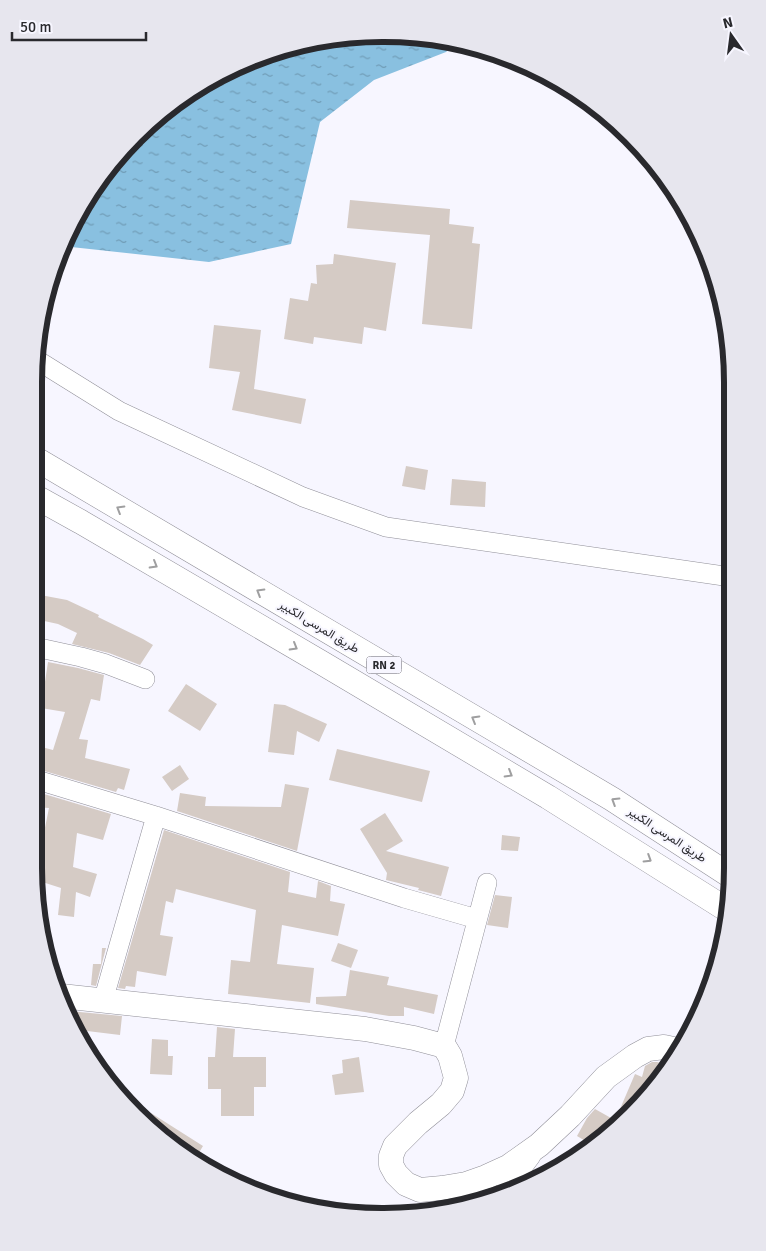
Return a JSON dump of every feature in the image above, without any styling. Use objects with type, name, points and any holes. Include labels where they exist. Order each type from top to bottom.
[{"type":"main road","name":"طريق المرسى الكبير","points":[[42,463],[612,799],[724,871]]},
{"type":"main road","name":"RN 2","points":[[42,500],[540,792],[722,906]]},
{"type":"main road","points":[[68,997],[365,1029],[414,1038],[444,1046],[450,1056],[456,1078],[452,1091],[441,1104],[395,1146],[391,1156],[391,1165],[396,1174],[406,1184],[420,1190],[466,1184],[508,1167],[539,1145],[570,1116],[606,1077],[648,1049],[664,1047],[671,1049]]},
{"type":"street","points":[[43,364],[119,410],[303,497],[386,527],[724,576]]},
{"type":"street","points":[[42,649],[106,664],[144,679]]},
{"type":"street","points":[[42,780],[404,898],[477,919]]},
{"type":"street","points":[[103,1001],[156,816]]},
{"type":"street","points":[[444,1046],[487,883]]},
{"type":"street","points":[[510,1184],[539,1145]]},
{"type":"water","points":[[383,42],[427,45],[449,49],[446,52],[374,80],[320,122],[291,244],[209,262],[71,247],[100,194],[127,158],[142,142],[158,127],[194,100],[232,78],[253,68],[295,54],[339,45]]},
{"type":"building","points":[[350,200],[450,209],[449,224],[474,227],[472,243],[480,244],[472,329],[422,324],[430,235],[347,228]]},
{"type":"building","points":[[334,254],[396,263],[386,331],[364,327],[362,344],[314,337],[313,344],[284,339],[290,298],[308,301],[311,283],[317,284],[316,265],[333,264]]},
{"type":"building","points":[[214,325],[261,330],[254,389],[306,399],[301,424],[232,410],[240,372],[209,368]]},
{"type":"building","points":[[406,466],[428,470],[425,490],[402,486]]},
{"type":"building","points":[[452,479],[486,482],[485,507],[450,505]]},
{"type":"building","points":[[42,595],[67,600],[99,615],[98,617],[153,645],[140,665],[109,653],[72,644],[77,633],[58,624],[42,621]]},
{"type":"building","points":[[48,662],[104,675],[100,701],[91,699],[79,739],[88,740],[85,758],[130,769],[124,790],[118,788],[116,792],[42,770],[42,747],[53,750],[65,712],[42,708]]},
{"type":"building","points":[[186,684],[217,704],[200,731],[168,711]]},
{"type":"building","points":[[274,704],[285,705],[327,724],[319,742],[297,731],[294,755],[268,752]]},
{"type":"building","points":[[337,749],[430,771],[422,802],[329,780]]},
{"type":"building","points":[[180,765],[189,779],[172,791],[162,777]]},
{"type":"building","points":[[285,784],[309,788],[297,851],[177,811],[180,793],[206,797],[205,806],[281,807]]},
{"type":"building","points":[[42,793],[111,814],[103,840],[77,833],[73,867],[97,874],[90,897],[76,892],[74,917],[58,915],[61,888],[43,882],[42,842],[49,808],[42,808]]},
{"type":"building","points":[[385,813],[403,841],[386,851],[449,867],[441,896],[418,890],[419,888],[386,880],[387,873],[360,829]]},
{"type":"building","points":[[164,830],[290,872],[288,892],[316,898],[318,881],[331,886],[330,901],[345,904],[338,936],[282,925],[277,964],[314,968],[310,1003],[228,994],[231,960],[250,962],[256,910],[176,889],[173,903],[166,901],[160,935],[173,937],[166,976],[137,971],[135,987],[126,986],[125,989],[118,988]]},
{"type":"building","points":[[502,835],[520,837],[518,851],[501,850]]},
{"type":"building","points":[[495,895],[512,897],[508,928],[487,925]]},
{"type":"building","points":[[338,943],[358,950],[351,968],[331,961]]},
{"type":"building","points":[[102,948],[106,948],[96,986],[91,985],[93,964],[101,964]]},
{"type":"building","points":[[350,970],[389,977],[387,985],[438,995],[434,1014],[404,1007],[404,1016],[389,1016],[316,1004],[316,997],[346,996]]},
{"type":"building","points":[[74,1012],[122,1016],[120,1035],[84,1031]]},
{"type":"building","points":[[217,1027],[235,1029],[233,1057],[266,1057],[266,1087],[254,1087],[254,1116],[221,1116],[221,1089],[208,1089],[208,1057],[215,1057]]},
{"type":"building","points":[[152,1039],[168,1040],[168,1056],[173,1056],[172,1075],[150,1074]]},
{"type":"building","points":[[359,1057],[364,1092],[335,1095],[332,1075],[343,1073],[342,1060]]},
{"type":"building","points":[[652,1062],[662,1063],[639,1093],[617,1115],[635,1074],[642,1077],[645,1066]]},
{"type":"building","points":[[595,1109],[611,1118],[607,1124],[586,1141],[577,1136],[587,1118]]},
{"type":"building","points":[[151,1113],[203,1146],[198,1154],[176,1138],[149,1116]]}]
